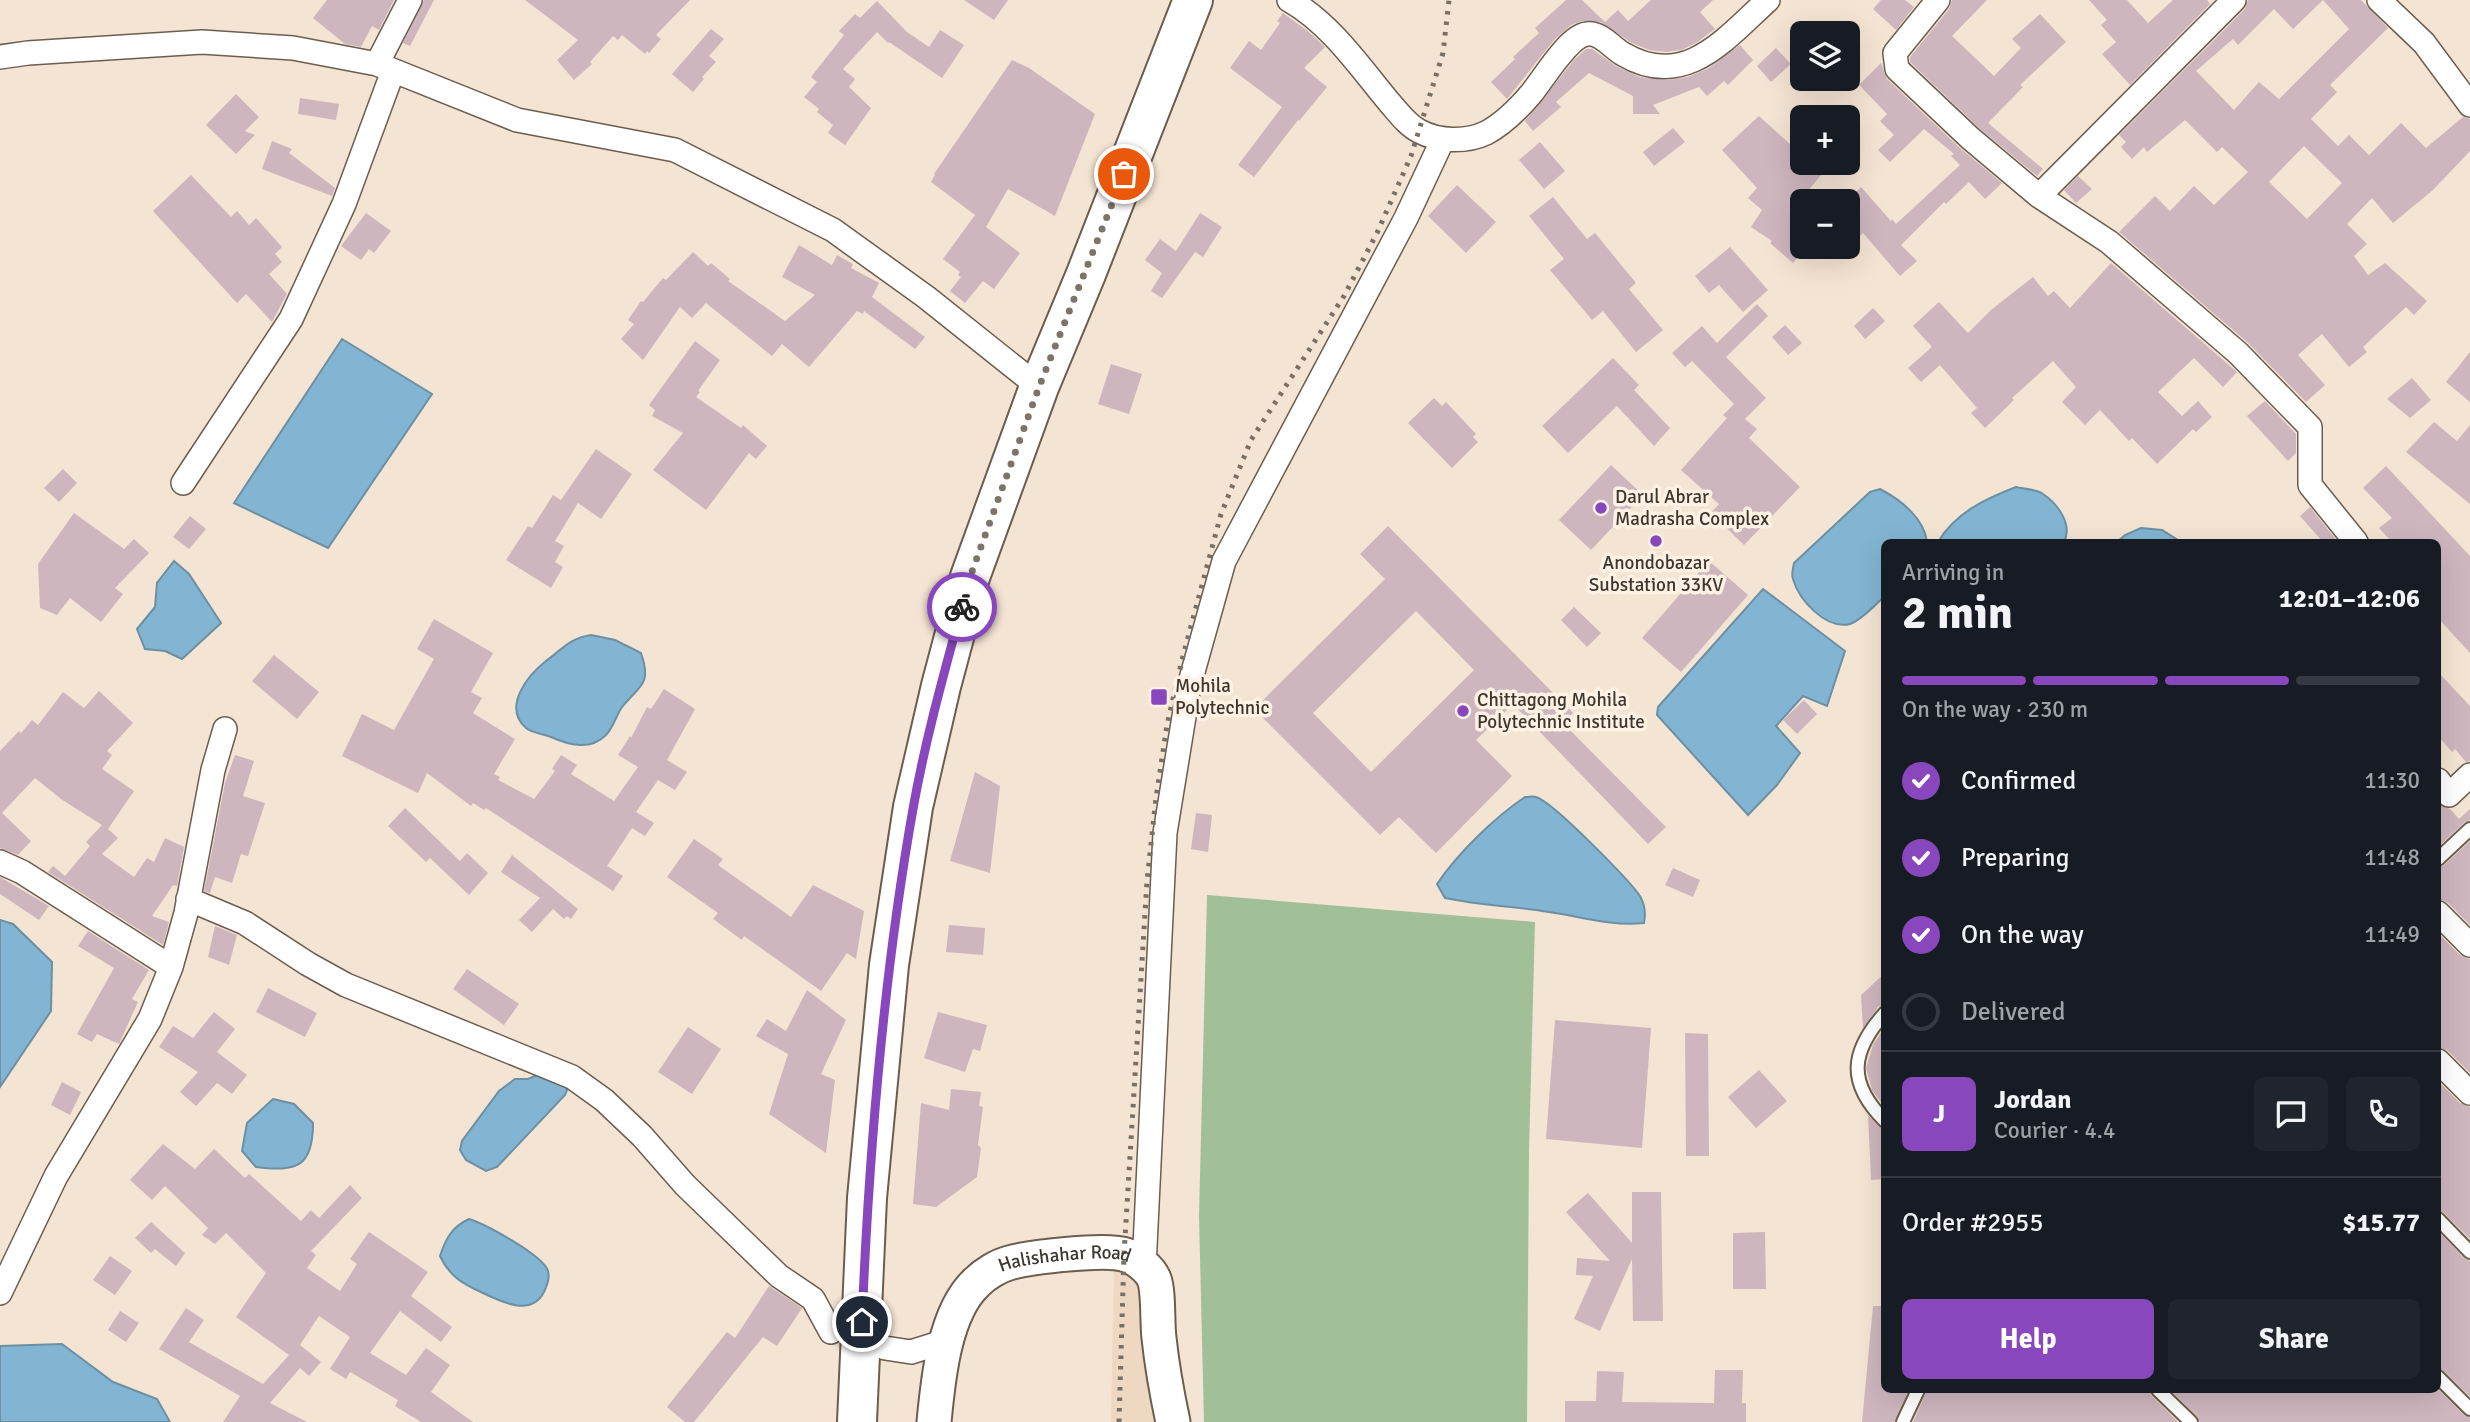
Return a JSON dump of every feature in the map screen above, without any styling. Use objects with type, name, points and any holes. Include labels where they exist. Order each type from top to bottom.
[{"type":"highway","points":[[857,1422],[867,1198],[889,965],[913,807],[940,686],[970,577],[1039,387],[1193,0]]},
{"type":"street","points":[[183,483],[291,320],[344,204],[385,67],[410,0]]},
{"type":"street","points":[[1289,0],[1302,7],[1341,44],[1402,117],[1419,131],[1443,139],[1480,136],[1496,128],[1530,95],[1568,45],[1583,34],[1602,38],[1636,61],[1671,67],[1682,66],[1699,59],[1718,46],[1768,0]]},
{"type":"street","points":[[1938,0],[1895,53],[1897,69],[1970,138],[2039,195],[2109,242],[2238,353],[2310,428],[2310,485],[2355,539]]},
{"type":"street","points":[[2039,195],[2234,0]]},
{"type":"street","points":[[2379,0],[2424,43],[2470,105]]},
{"type":"street","points":[[0,57],[202,42],[293,48],[385,67],[517,120],[675,150],[833,230],[926,297],[1039,387]]},
{"type":"street","points":[[1144,1267],[1165,833],[1189,687],[1224,561],[1406,218],[1443,139]]},
{"type":"street","points":[[0,1293],[56,1176],[150,1019],[171,967],[188,899],[213,770],[225,729]]},
{"type":"street","points":[[2441,784],[2449,795],[2470,775]]},
{"type":"street","points":[[0,862],[22,873],[171,967]]},
{"type":"street","points":[[188,899],[245,923],[346,985],[572,1077],[604,1100],[642,1136],[685,1185],[779,1276],[813,1299],[831,1332]]},
{"type":"street","points":[[2441,916],[2470,945]]},
{"type":"street","points":[[2441,1064],[2470,1093]]},
{"type":"street","name":"Halishahar Road","points":[[934,1422],[938,1377],[946,1341],[963,1299],[976,1282],[1008,1263],[1061,1256],[1124,1254],[1144,1267],[1154,1279],[1159,1338],[1173,1422]]},
{"type":"street","points":[[885,1348],[911,1352],[946,1341]]},
{"type":"lane","points":[[2441,856],[2470,829]]},
{"type":"lane","points":[[1881,1018],[1866,1039],[1856,1066],[1860,1089],[1881,1117]]},
{"type":"lane","points":[[2441,1222],[2470,1252]]},
{"type":"lane","points":[[2441,1380],[2470,1409]]},
{"type":"lane","points":[[1903,1422],[1917,1393]]},
{"type":"lane","points":[[2161,1393],[2191,1422]]},
{"type":"shaded area","points":[[1114,1268],[1138,1269],[1159,1422],[1111,1422]]},
{"type":"green space","points":[[1207,895],[1535,922],[1529,1151],[1527,1422],[1204,1422],[1199,1216]]},
{"type":"water","points":[[342,339],[432,394],[328,548],[234,503]]},
{"type":"water","points":[[2016,487],[2040,492],[2054,503],[2062,515],[2067,529],[2065,539],[1940,539],[1962,515]]},
{"type":"water","points":[[1880,489],[1896,499],[1916,518],[1926,539],[1881,539],[1881,600],[1855,622],[1841,625],[1823,618],[1807,604],[1796,587],[1792,571],[1794,563],[1870,492]]},
{"type":"water","points":[[2141,528],[2162,530],[2176,539],[2120,539]]},
{"type":"water","points":[[174,561],[189,574],[221,623],[182,659],[165,651],[145,649],[137,629],[155,607],[157,583]]},
{"type":"water","points":[[1763,589],[1845,651],[1827,706],[1803,696],[1776,726],[1800,753],[1777,785],[1748,815],[1657,715],[1658,707]]},
{"type":"water","points":[[591,635],[615,640],[641,653],[645,678],[639,689],[622,707],[608,732],[593,743],[572,744],[526,728],[516,711],[517,701],[525,683],[539,667],[567,645]]},
{"type":"water","points":[[1525,797],[1536,797],[1558,812],[1622,874],[1642,899],[1645,909],[1644,923],[1606,922],[1445,898],[1437,884],[1455,860],[1501,815]]},
{"type":"water","points":[[0,920],[13,924],[52,962],[51,1011],[0,1087]]},
{"type":"water","points":[[537,1075],[565,1085],[565,1095],[497,1167],[486,1171],[466,1160],[460,1150],[462,1141],[499,1091],[515,1079],[528,1079]]},
{"type":"water","points":[[273,1099],[294,1104],[313,1123],[310,1149],[306,1158],[292,1167],[256,1167],[242,1151],[247,1123]]},
{"type":"water","points":[[469,1219],[513,1241],[544,1264],[548,1279],[538,1300],[524,1306],[507,1303],[469,1286],[457,1279],[448,1269],[440,1256],[445,1244],[454,1229]]},
{"type":"water","points":[[62,1344],[113,1382],[157,1399],[170,1422],[0,1422],[0,1346]]},
{"type":"building","points":[[327,0],[394,0],[379,30],[372,26],[361,47],[345,44],[313,18]]},
{"type":"building","points":[[424,0],[434,0],[410,46],[403,43]]},
{"type":"building","points":[[525,0],[690,0],[656,35],[661,39],[649,53],[647,51],[645,54],[622,35],[618,40],[613,36],[590,62],[592,64],[574,80],[557,60],[578,40]]},
{"type":"building","points":[[964,0],[1008,0],[994,20]]},
{"type":"building","points":[[1566,0],[1582,0],[1605,22],[1618,10],[1628,21],[1651,0],[1713,0],[1700,12],[1715,29],[1696,43],[1681,50],[1666,52],[1649,50],[1630,42],[1601,22],[1582,21],[1571,25],[1554,40],[1507,99],[1491,82],[1539,33],[1535,28]]},
{"type":"building","points":[[1881,0],[1905,0],[1914,7],[1896,30],[1873,9]]},
{"type":"building","points":[[1952,0],[1987,0],[1952,36],[1994,76],[2021,48],[2012,39],[2040,14],[2066,42],[2020,85],[2023,87],[1988,123],[2043,169],[2037,176],[1979,128],[1910,62],[1910,57],[1949,9]]},
{"type":"building","points":[[2089,0],[2127,0],[2148,23],[2173,0],[2207,0],[2210,4],[2130,85],[2102,54],[2116,42],[2101,25],[2107,20]]},
{"type":"building","points":[[2248,0],[2323,0],[2361,0],[2388,28],[2330,85],[2337,92],[2311,119],[2338,146],[2349,135],[2369,155],[2401,123],[2426,148],[2463,117],[2470,119],[2470,151],[2433,190],[2393,223],[2372,198],[2347,224],[2367,244],[2354,256],[2368,275],[2385,263],[2427,301],[2414,315],[2406,307],[2363,347],[2367,352],[2349,367],[2322,334],[2298,355],[2325,385],[2306,402],[2247,342],[2119,232],[2155,196],[2170,211],[2194,186],[2214,205],[2248,172],[2222,147],[2217,152],[2185,120],[2147,152],[2144,147],[2132,159],[2121,147],[2126,142],[2119,135],[2244,10]],"holes":[[[2323,0],[2349,29],[2279,99],[2259,82],[2234,110],[2196,71],[2233,39],[2238,45],[2274,9],[2293,29]],[[2304,146],[2342,183],[2307,219],[2269,182]]]},
{"type":"building","points":[[877,1],[907,32],[929,47],[940,30],[964,45],[942,78],[888,43],[877,32],[843,69],[855,79],[849,87],[871,108],[845,145],[828,133],[833,125],[804,97],[817,82],[811,77],[844,35],[839,31],[855,14],[860,18]]},
{"type":"building","points":[[1283,13],[1325,47],[1304,68],[1327,87],[1254,177],[1238,165],[1282,107],[1230,68],[1249,41],[1261,50],[1280,23],[1277,21]]},
{"type":"building","points":[[711,29],[724,39],[709,56],[716,62],[693,92],[672,74]]},
{"type":"building","points":[[1740,45],[1753,60],[1728,85],[1724,81],[1707,96],[1699,87],[1653,105],[1660,114],[1633,114],[1633,96],[1589,73],[1556,102],[1561,107],[1533,131],[1525,121],[1586,49],[1592,49],[1616,66],[1640,77],[1668,80],[1688,77],[1709,68]]},
{"type":"building","points":[[1776,48],[1790,63],[1771,82],[1757,66]]},
{"type":"building","points":[[1012,60],[1029,68],[1095,114],[1055,216],[1008,189],[986,227],[1020,253],[994,289],[983,281],[965,303],[950,291],[961,277],[958,275],[960,272],[943,259],[975,215],[931,182]]},
{"type":"building","points":[[1881,63],[1887,79],[1960,148],[2002,183],[1985,199],[1969,182],[1946,204],[1944,202],[1901,245],[1917,261],[1900,276],[1863,233],[1860,236],[1859,189],[1861,187],[1896,224],[1960,165],[1951,156],[1954,154],[1924,129],[1890,162],[1878,150],[1894,135],[1880,121],[1887,114],[1860,84]]},
{"type":"building","points":[[236,94],[259,117],[245,131],[255,135],[236,154],[206,125]]},
{"type":"building","points":[[300,98],[339,104],[336,120],[298,114]]},
{"type":"building","points":[[1759,116],[1790,144],[1790,175],[1821,175],[1809,189],[1790,189],[1790,259],[1796,259],[1793,263],[1770,243],[1772,241],[1751,227],[1762,210],[1748,198],[1757,188],[1722,150]]},
{"type":"building","points":[[1673,128],[1685,142],[1654,166],[1643,152]]},
{"type":"building","points":[[272,141],[292,149],[289,153],[335,188],[332,196],[262,169]]},
{"type":"building","points":[[1540,142],[1565,171],[1544,189],[1519,160]]},
{"type":"building","points":[[191,175],[231,217],[237,211],[249,225],[256,218],[282,247],[275,254],[282,262],[269,274],[287,294],[272,322],[246,294],[237,303],[153,211]]},
{"type":"building","points":[[2078,176],[2092,189],[2076,203],[2064,190]]},
{"type":"building","points":[[1457,185],[1496,222],[1466,253],[1428,216]]},
{"type":"building","points":[[1553,197],[1587,239],[1595,233],[1636,283],[1629,289],[1663,330],[1636,352],[1603,311],[1592,320],[1550,270],[1564,259],[1529,216]]},
{"type":"building","points":[[366,213],[391,231],[374,253],[369,249],[361,260],[341,246]]},
{"type":"building","points":[[1200,213],[1222,227],[1203,257],[1195,252],[1162,298],[1151,291],[1162,273],[1145,260],[1160,239],[1176,251]]},
{"type":"building","points":[[799,245],[832,265],[837,255],[853,264],[851,268],[879,283],[872,297],[925,337],[915,349],[864,311],[863,314],[857,311],[809,367],[782,344],[772,356],[706,303],[692,318],[680,307],[643,360],[621,339],[634,324],[628,320],[641,301],[693,252],[708,266],[711,263],[730,279],[728,281],[785,321],[815,295],[782,277]]},
{"type":"building","points":[[1730,247],[1768,290],[1743,312],[1719,285],[1709,293],[1695,276]]},
{"type":"building","points":[[2111,263],[2237,372],[2223,387],[2194,358],[2158,392],[2182,416],[2198,401],[2212,417],[2196,432],[2193,429],[2157,464],[2132,438],[2129,441],[2100,410],[2085,425],[2062,402],[2076,387],[2053,361],[2012,398],[2014,400],[1985,428],[1971,413],[1977,408],[1940,365],[1921,382],[1908,368],[1932,347],[1913,326],[1939,302],[1968,333],[1991,310],[2033,277],[2048,296],[2054,291],[2070,308]]},
{"type":"building","points":[[1757,304],[1768,316],[1726,357],[1766,398],[1745,419],[1757,429],[1749,438],[1800,487],[1744,545],[1711,513],[1719,504],[1681,470],[1727,418],[1723,415],[1734,404],[1692,361],[1685,367],[1672,353],[1702,326],[1717,343]]},
{"type":"building","points":[[1873,308],[1885,321],[1865,339],[1854,326]]},
{"type":"building","points":[[1785,325],[1802,343],[1788,355],[1772,337]]},
{"type":"building","points":[[695,341],[720,360],[696,397],[741,428],[743,425],[767,446],[756,459],[749,453],[706,510],[653,470],[683,433],[652,416],[655,410],[649,405]]},
{"type":"building","points":[[2470,352],[2470,402],[2446,382]]},
{"type":"building","points":[[1613,358],[1639,385],[1634,390],[1670,428],[1654,446],[1617,406],[1568,453],[1542,426]]},
{"type":"building","points":[[1111,364],[1142,374],[1129,414],[1098,404]]},
{"type":"building","points":[[2412,378],[2431,400],[2410,418],[2387,399]]},
{"type":"building","points":[[1434,398],[1442,406],[1446,402],[1476,434],[1473,437],[1478,442],[1452,468],[1408,423]]},
{"type":"building","points":[[2265,401],[2296,434],[2296,453],[2288,461],[2247,416]]},
{"type":"building","points":[[2434,422],[2457,441],[2470,425],[2470,504],[2406,452]]},
{"type":"building","points":[[596,449],[632,474],[601,519],[578,503],[555,541],[564,546],[555,562],[563,567],[551,588],[506,560],[528,526],[532,528],[553,495],[561,500]]},
{"type":"building","name":"Darul Abrar Madrasha Complex","points":[[1611,465],[1643,495],[1591,550],[1559,520]]},
{"type":"building","points":[[2386,466],[2470,556],[2470,653],[2441,621],[2441,539],[2389,539],[2379,528],[2392,518],[2363,488]]},
{"type":"building","points":[[63,469],[77,483],[59,502],[44,488]]},
{"type":"building","points":[[2310,507],[2336,539],[2320,539],[2300,516]]},
{"type":"building","points":[[74,513],[124,549],[134,539],[149,553],[115,588],[123,594],[101,622],[70,598],[57,615],[40,608],[38,564]]},
{"type":"building","points":[[190,516],[206,529],[189,549],[173,537]]},
{"type":"building","points":[[1388,526],[1573,713],[1563,723],[1666,827],[1648,844],[1513,704],[1476,740],[1512,776],[1436,853],[1399,817],[1380,835],[1254,709],[1385,579],[1360,554]],"holes":[[[1416,611],[1474,670],[1371,772],[1313,713]]]},
{"type":"building","points":[[1709,561],[1748,595],[1681,672],[1642,638]]},
{"type":"building","points":[[1574,607],[1601,633],[1587,647],[1561,620]]},
{"type":"building","points":[[434,619],[493,653],[471,692],[482,698],[473,713],[515,739],[494,774],[500,777],[498,780],[534,799],[555,771],[552,769],[561,755],[577,765],[571,774],[614,801],[638,767],[618,755],[630,736],[631,738],[647,707],[651,709],[664,689],[695,709],[667,760],[687,772],[675,790],[658,780],[636,812],[654,823],[645,836],[632,828],[607,866],[623,876],[613,891],[486,808],[484,810],[473,803],[471,806],[427,773],[418,793],[342,756],[362,714],[394,730],[434,659],[417,649]]},
{"type":"building","points":[[274,655],[319,692],[297,719],[252,681]]},
{"type":"building","points":[[2441,675],[2470,706],[2470,761],[2466,762],[2455,749],[2452,752],[2441,739]]},
{"type":"building","points":[[99,691],[133,723],[107,751],[112,755],[102,769],[134,791],[108,829],[118,838],[102,854],[134,877],[147,858],[154,862],[165,838],[184,847],[177,886],[173,885],[152,916],[169,922],[163,945],[48,872],[53,866],[65,876],[90,846],[86,842],[102,825],[61,799],[35,778],[2,813],[31,841],[18,855],[0,848],[0,751],[32,720],[38,725],[63,692],[84,708]]},
{"type":"building","points":[[1804,700],[1817,714],[1797,734],[1783,720]]},
{"type":"building","points":[[235,755],[254,761],[243,796],[265,803],[248,856],[241,854],[232,883],[215,877],[210,893],[204,891],[225,783]]},
{"type":"building","points":[[975,772],[1000,786],[990,873],[950,861]]},
{"type":"building","points":[[2441,804],[2450,809],[2459,819],[2470,809],[2470,820],[2441,844]]},
{"type":"building","points":[[405,808],[460,861],[467,853],[488,873],[469,895],[430,858],[426,862],[388,826]]},
{"type":"building","points":[[1196,813],[1212,815],[1208,852],[1191,849]]},
{"type":"building","points":[[694,839],[723,859],[718,865],[791,917],[813,885],[864,911],[856,959],[847,953],[821,991],[744,936],[742,940],[713,919],[718,913],[667,877]]},
{"type":"building","points":[[2470,841],[2470,925],[2448,903],[2441,900],[2441,866]]},
{"type":"building","points":[[512,855],[578,909],[571,919],[567,916],[564,919],[553,909],[532,932],[519,920],[540,898],[501,872]]},
{"type":"building","points":[[1673,868],[1700,880],[1693,897],[1665,885]]},
{"type":"building","points":[[0,877],[49,906],[39,920],[0,894]]},
{"type":"building","points":[[949,925],[985,928],[983,955],[946,952]]},
{"type":"building","points":[[215,926],[237,935],[229,965],[208,957]]},
{"type":"building","points":[[88,931],[149,970],[132,999],[138,1002],[119,1044],[97,1034],[92,1042],[77,1034],[114,968],[78,946]]},
{"type":"building","points":[[2441,936],[2460,955],[2470,959],[2470,1073],[2448,1051],[2441,1048]]},
{"type":"building","points":[[467,969],[519,1004],[504,1025],[453,989]]},
{"type":"building","points":[[1881,977],[1881,1006],[1863,1028],[1861,995]]},
{"type":"building","points":[[268,988],[317,1013],[305,1037],[256,1012]]},
{"type":"building","points":[[807,990],[846,1020],[821,1074],[835,1080],[826,1153],[769,1114],[788,1054],[756,1036],[767,1019],[786,1031]]},
{"type":"building","points":[[214,1012],[235,1029],[217,1052],[247,1075],[232,1094],[217,1083],[196,1106],[180,1092],[198,1072],[159,1047],[173,1026],[193,1038]]},
{"type":"building","points":[[938,1012],[987,1025],[980,1051],[973,1049],[965,1072],[924,1058]]},
{"type":"building","points":[[1555,1020],[1651,1028],[1642,1148],[1546,1139]]},
{"type":"building","points":[[688,1027],[721,1049],[692,1094],[658,1072]]},
{"type":"building","points":[[1685,1033],[1708,1034],[1709,1156],[1686,1156]]},
{"type":"building","points":[[1881,1033],[1881,1102],[1872,1090],[1866,1068],[1873,1045]]},
{"type":"building","points":[[1759,1070],[1787,1101],[1756,1128],[1728,1097]]},
{"type":"building","points":[[62,1082],[81,1092],[70,1115],[51,1105]]},
{"type":"building","points":[[2441,1084],[2460,1103],[2470,1107],[2470,1239],[2441,1212]]},
{"type":"building","points":[[951,1089],[981,1092],[979,1106],[983,1107],[977,1177],[936,1207],[913,1204],[921,1103],[949,1110]]},
{"type":"building","points":[[1868,1115],[1881,1128],[1881,1179],[1871,1180]]},
{"type":"building","points":[[163,1144],[195,1169],[214,1149],[245,1178],[249,1174],[301,1221],[311,1210],[319,1218],[350,1185],[362,1198],[311,1251],[316,1255],[307,1268],[340,1291],[357,1264],[350,1259],[369,1232],[428,1272],[411,1296],[452,1327],[441,1342],[400,1311],[370,1353],[406,1375],[426,1348],[450,1365],[431,1392],[473,1422],[421,1422],[395,1406],[398,1400],[350,1372],[346,1379],[330,1369],[350,1337],[319,1316],[300,1345],[321,1362],[309,1376],[300,1368],[270,1403],[307,1422],[223,1422],[240,1396],[159,1349],[186,1308],[204,1320],[189,1342],[263,1384],[289,1355],[236,1317],[266,1273],[226,1233],[215,1244],[202,1235],[208,1228],[165,1186],[152,1200],[130,1180]]},
{"type":"building","points":[[1632,1192],[1661,1192],[1663,1321],[1633,1321],[1632,1259],[1600,1331],[1574,1319],[1593,1276],[1576,1275],[1577,1258],[1610,1261],[1566,1212],[1588,1193],[1632,1243]]},
{"type":"building","points":[[151,1222],[185,1253],[176,1266],[155,1249],[151,1253],[135,1238]]},
{"type":"building","points":[[1765,1232],[1766,1289],[1733,1289],[1733,1233]]},
{"type":"building","points":[[2441,1234],[2470,1261],[2470,1397],[2441,1370]]},
{"type":"building","points":[[110,1256],[132,1271],[115,1295],[93,1280]]},
{"type":"building","points":[[769,1286],[802,1308],[777,1346],[763,1337],[694,1422],[685,1422],[667,1407],[727,1332],[735,1338]]},
{"type":"building","points":[[1873,1306],[1881,1306],[1881,1393],[1908,1393],[1894,1422],[1862,1422]]},
{"type":"building","points":[[120,1311],[139,1323],[126,1342],[108,1330]]},
{"type":"building","points":[[1715,1370],[1743,1370],[1742,1403],[1746,1403],[1746,1422],[1565,1422],[1565,1401],[1596,1401],[1597,1371],[1624,1372],[1622,1402],[1714,1403]]},
{"type":"building","points":[[2441,1392],[2470,1418],[2470,1422],[2200,1422],[2173,1393]]},
{"type":"building","points":[[1926,1393],[2150,1393],[2178,1422],[1913,1422]]},
{"type":"railway","points":[[1119,1422],[1124,1254],[1147,881],[1167,725],[1183,656],[1221,514],[1251,440],[1344,296],[1377,233],[1411,156],[1443,53],[1449,0]]},
{"type":"way so far","points":[[962,607],[970,577],[1039,387],[1124,174]]},
{"type":"place","name":"Darul Abrar Madrasha Complex","points":[[1601,508]]},
{"type":"place","name":"Anondobazar Substation 33KV","points":[[1656,541]]},
{"type":"place","name":"Mohila Polytechnic","points":[[1159,697]]},
{"type":"place","name":"Chittagong Mohila Polytechnic Institute","points":[[1463,711]]},
{"type":"route","points":[[862,1322],[867,1198],[889,965],[913,807],[940,686],[962,607]]}]
